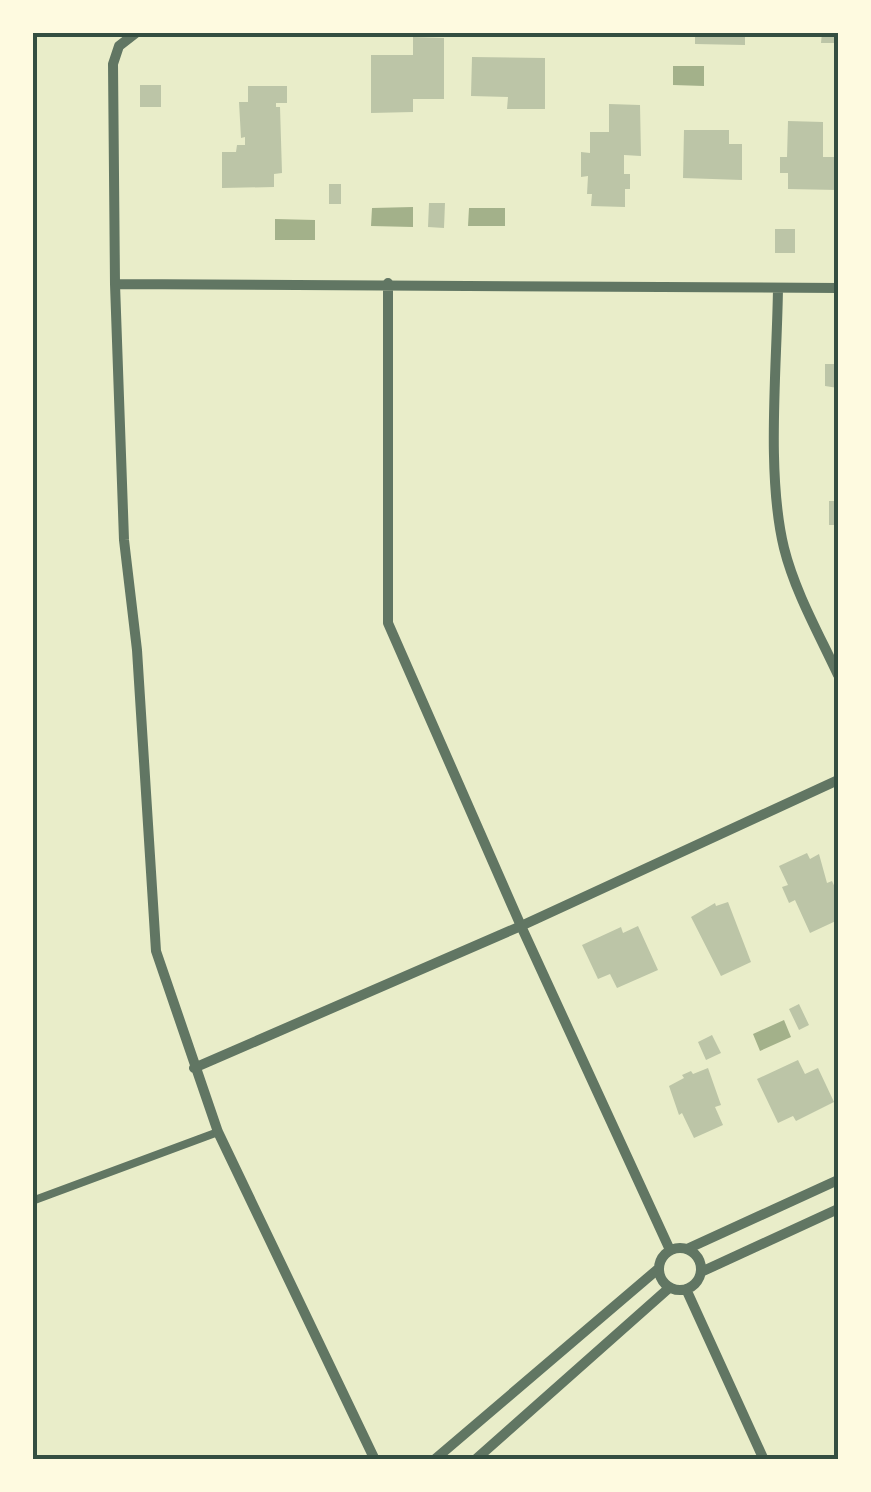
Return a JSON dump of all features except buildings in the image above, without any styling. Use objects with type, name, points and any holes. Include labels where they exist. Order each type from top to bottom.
[{"type":"street","points":[[137,32],[118,46],[112,64],[114,284],[124,540],[137,650],[156,952],[218,1132],[375,1460]]},
{"type":"street","points":[[114,284],[838,288]]},
{"type":"street","points":[[388,284],[388,623],[670,1250]]},
{"type":"street","points":[[778,288],[776,439],[780,523],[794,580],[838,675]]},
{"type":"street","points":[[194,1068],[521,926],[838,780]]},
{"type":"street","points":[[838,1180],[687,1249],[670,1250],[662,1256],[658,1269],[661,1280],[669,1288],[686,1290],[696,1283],[701,1272],[838,1210]]},
{"type":"street","points":[[687,1249],[696,1256],[701,1272]]},
{"type":"street","points":[[434,1460],[658,1269]]},
{"type":"street","points":[[475,1460],[669,1288]]},
{"type":"street","points":[[686,1290],[764,1460]]},
{"type":"lane","points":[[32,1201],[218,1132]]},
{"type":"shaded area","points":[[673,66],[704,66],[704,86],[673,85]]},
{"type":"shaded area","points":[[413,207],[413,227],[371,226],[372,208]]},
{"type":"shaded area","points":[[469,208],[505,208],[505,226],[468,226]]},
{"type":"shaded area","points":[[275,219],[315,220],[315,240],[275,240]]},
{"type":"shaded area","points":[[784,1020],[791,1037],[760,1051],[753,1034]]}]
